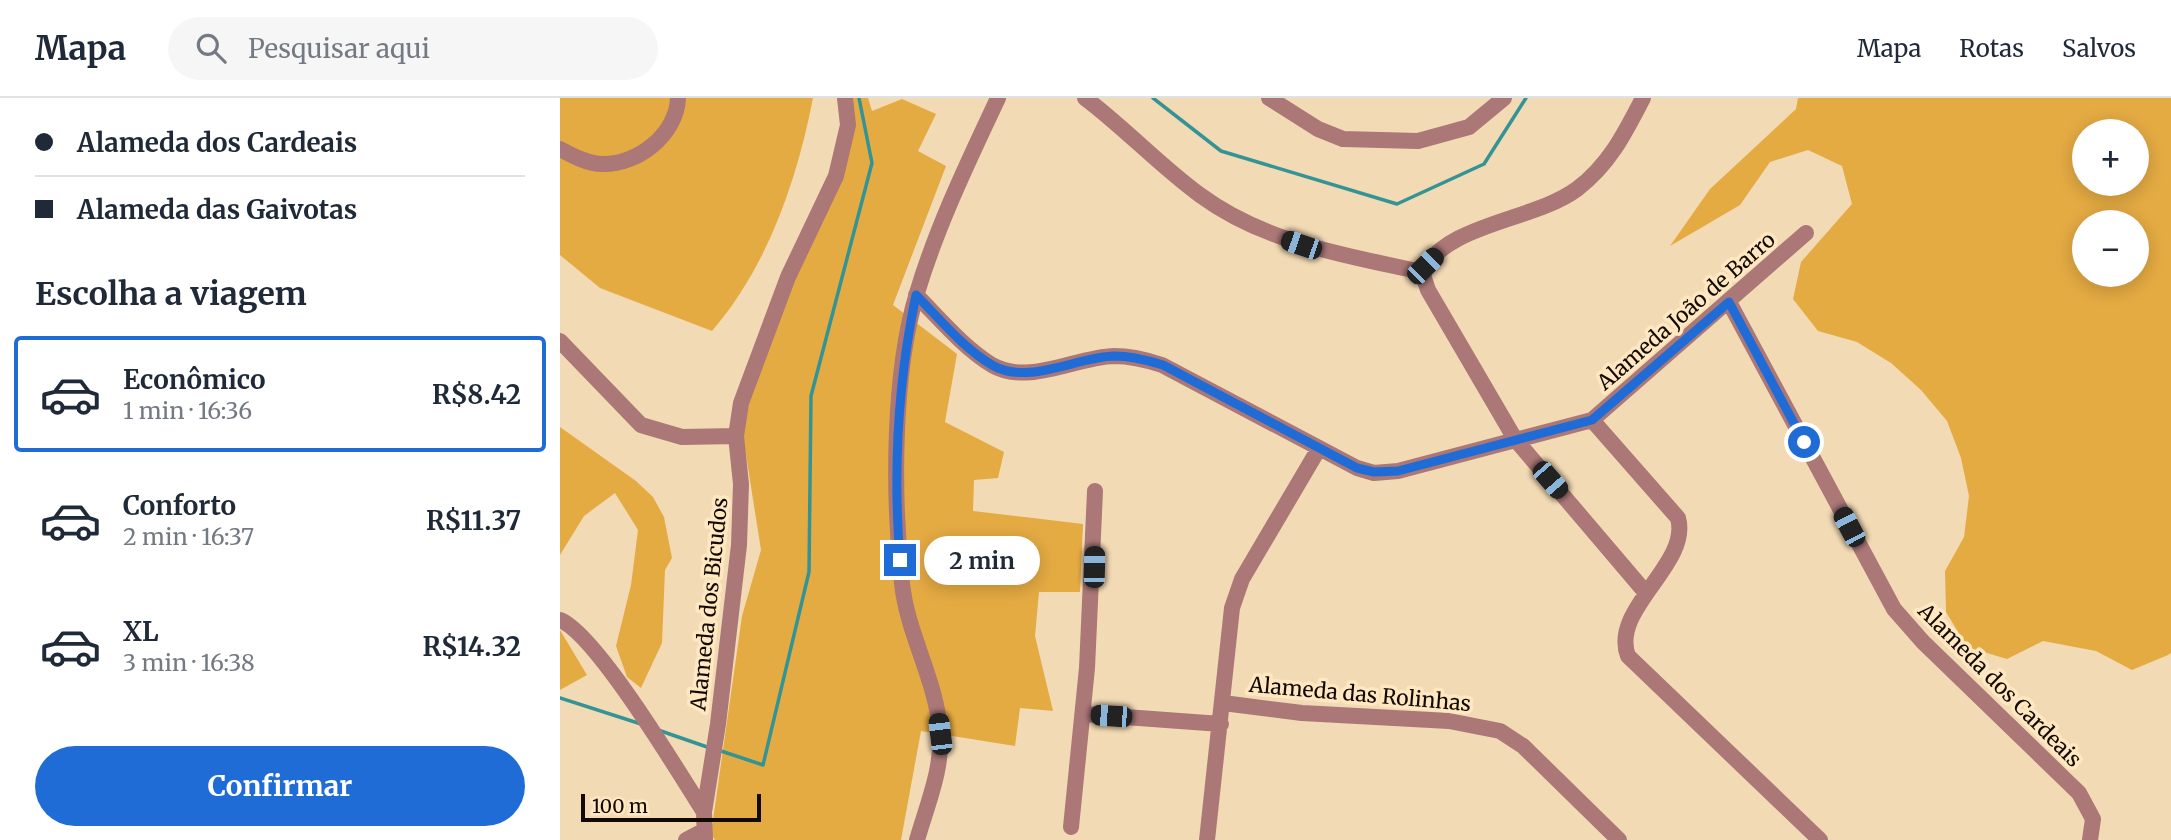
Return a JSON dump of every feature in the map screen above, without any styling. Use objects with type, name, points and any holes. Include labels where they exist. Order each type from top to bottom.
[{"type":"street","points":[[560,149],[584,160],[602,164],[624,162],[644,152],[666,132],[673,120],[678,98]]},
{"type":"street","name":"Alameda dos Bicudos","points":[[704,836],[704,812],[718,724],[739,545],[741,484],[736,436],[741,403],[788,277],[836,176],[848,125],[845,98]]},
{"type":"street","points":[[917,840],[938,767],[940,734],[938,715],[912,633],[902,586],[898,534],[900,403],[907,339],[916,295],[960,178],[998,98]]},
{"type":"street","points":[[1085,98],[1200,195],[1236,218],[1301,245],[1422,272]]},
{"type":"street","points":[[1269,98],[1318,129],[1343,138],[1418,141],[1469,127],[1504,98]]},
{"type":"street","points":[[1422,272],[1438,253],[1460,238],[1549,205],[1577,189],[1614,153],[1643,98]]},
{"type":"street","name":"Alameda João de Barro","points":[[1592,420],[1806,233]]},
{"type":"street","points":[[1422,272],[1428,290],[1515,439],[1646,593]]},
{"type":"street","points":[[916,295],[967,346],[993,365],[1010,372],[1113,356],[1163,365],[1318,450],[1374,472],[1398,471],[1592,420],[1678,518],[1680,525],[1673,550],[1625,633],[1628,656],[1821,840]]},
{"type":"street","name":"Alameda dos Cardeais","points":[[1729,302],[1894,609],[1923,642],[2079,793],[2093,819],[2090,840]]},
{"type":"street","points":[[560,341],[640,425],[682,437],[736,436]]},
{"type":"street","points":[[1207,840],[1230,618],[1242,579],[1318,450]]},
{"type":"street","points":[[1071,827],[1084,714],[1094,567],[1095,491]]},
{"type":"street","points":[[560,621],[572,625],[597,652],[704,812]]},
{"type":"street","name":"Alameda das Rolinhas","points":[[1223,704],[1302,713],[1449,721],[1500,731],[1523,746],[1619,840]]},
{"type":"street","points":[[1084,714],[1221,724]]},
{"type":"street","points":[[686,840],[704,836]]},
{"type":"shaded area","points":[[560,98],[813,98],[798,160],[778,221],[749,279],[712,331],[600,288],[560,255]]},
{"type":"shaded area","points":[[848,98],[868,98],[872,111],[902,99],[936,114],[918,151],[946,166],[893,305],[957,354],[945,422],[1004,452],[998,478],[974,480],[973,511],[1083,524],[1080,592],[1039,592],[1035,636],[1053,711],[1020,708],[1015,746],[921,731],[901,840],[715,840],[711,834],[742,616],[761,550],[743,436],[748,399],[797,244],[853,137]]},
{"type":"shaded area","points":[[1798,98],[2171,98],[2171,653],[2132,670],[2096,651],[2043,641],[2007,659],[1967,647],[1946,612],[1945,571],[1964,537],[1969,496],[1961,458],[1947,421],[1921,390],[1891,363],[1857,342],[1818,331],[1793,299],[1801,262],[1852,204],[1842,166],[1808,150],[1770,162],[1740,205],[1670,246],[1710,189],[1796,109]]},
{"type":"shaded area","points":[[560,427],[636,481],[653,497],[664,517],[672,558],[665,570],[662,643],[641,688],[627,677],[616,646],[631,585],[638,530],[615,493],[584,516],[560,555]]},
{"type":"shaded area","points":[[560,630],[587,675],[560,690]]},
{"type":"waterway","points":[[718,750],[763,765],[809,572],[811,396],[872,163],[859,98]]},
{"type":"waterway","points":[[1153,98],[1221,151],[1397,204],[1484,164],[1526,98]]},
{"type":"waterway","points":[[560,698],[641,724]]},
{"type":"waterway","points":[[658,730],[710,748]]},
{"type":"route","points":[[900,560],[900,403],[907,339],[916,295],[967,346],[993,365],[1010,372],[1027,372],[1113,356],[1163,365],[1318,450],[1357,468],[1374,472],[1398,471],[1592,420],[1729,302],[1804,442]]}]
